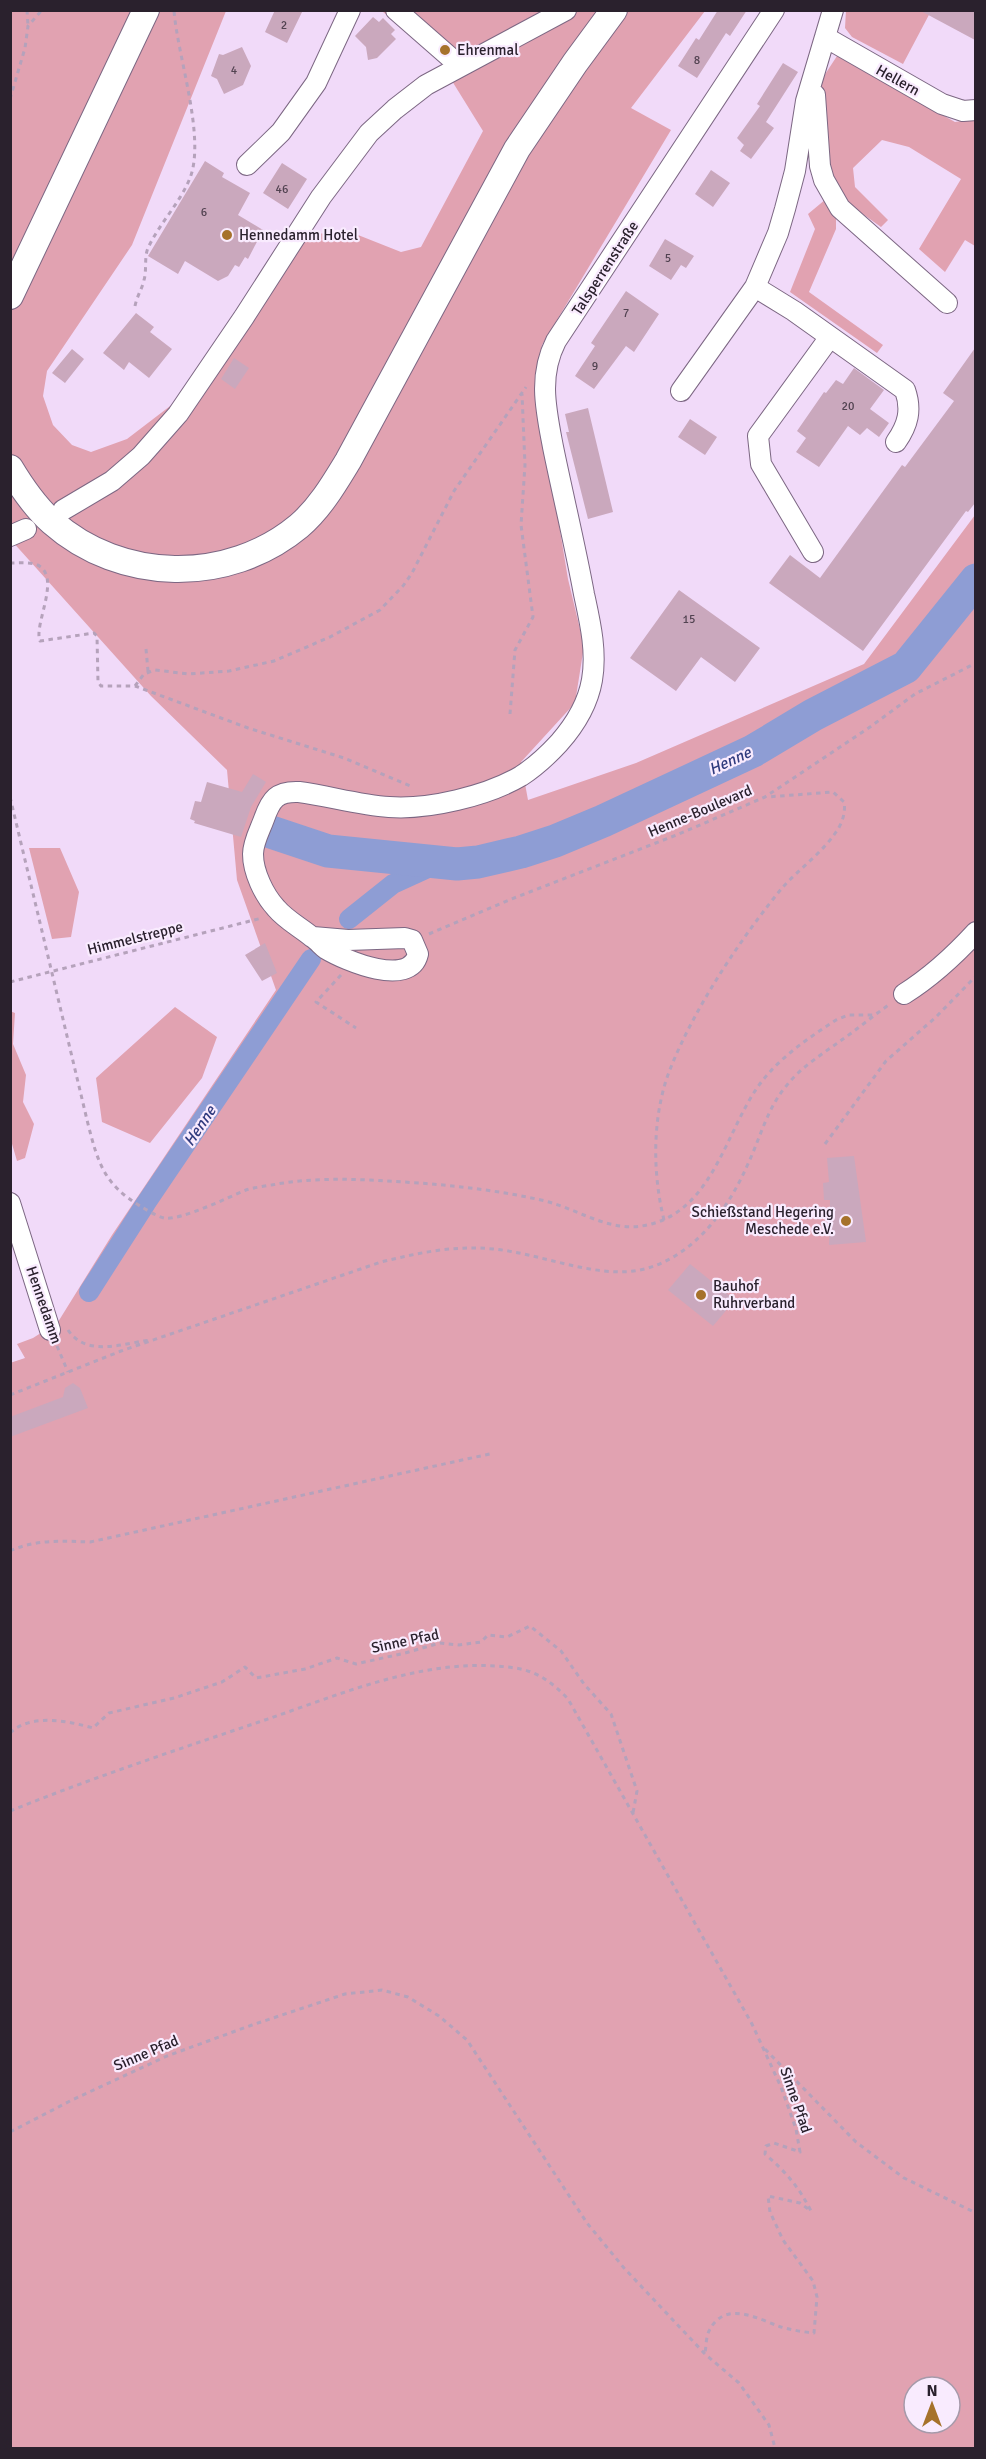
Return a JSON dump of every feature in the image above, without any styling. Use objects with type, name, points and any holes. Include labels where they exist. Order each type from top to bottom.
[{"type":"main road","points":[[10,296],[146,10]]},
{"type":"main road","points":[[10,468],[32,501],[64,532],[96,551],[135,565],[177,570],[217,566],[259,551],[292,531],[320,503],[348,461],[511,159],[574,63],[614,10]]},
{"type":"street","points":[[247,165],[281,132],[316,83],[350,10]]},
{"type":"street","points":[[396,10],[460,66]]},
{"type":"street","points":[[63,510],[119,475],[141,456],[178,414],[321,197],[369,133],[418,91],[566,10]]},
{"type":"street","name":"Talsperrenstraße","points":[[313,937],[286,918],[267,896],[256,870],[254,846],[268,807],[277,795],[289,792],[316,794],[388,807],[436,803],[470,796],[520,776],[557,745],[579,714],[592,682],[590,624],[550,428],[545,389],[546,363],[556,341],[774,10]]},
{"type":"street","points":[[681,391],[754,287],[778,233],[795,171],[806,100],[833,10]]},
{"type":"street","name":"Hellern","points":[[825,37],[942,104],[963,111],[975,110]]},
{"type":"street","points":[[814,72],[820,166],[829,190],[840,208],[947,303]]},
{"type":"street","points":[[754,287],[794,311],[904,390],[910,412],[903,432],[896,442]]},
{"type":"street","points":[[813,552],[761,464],[758,436],[830,337]]},
{"type":"street","points":[[904,994],[933,974],[975,932]]},
{"type":"street","points":[[313,937],[362,940],[394,937],[412,939],[418,949],[417,959],[414,964],[402,971],[387,970],[345,958],[324,947],[313,937]]},
{"type":"street","name":"Hennedamm","points":[[10,1203],[58,1328]]},
{"type":"path","points":[[10,99],[25,48],[28,26],[27,10]]},
{"type":"path","points":[[28,26],[42,10]]},
{"type":"path","points":[[135,306],[137,294],[144,281],[146,250],[190,177],[194,158],[194,128],[175,31],[174,10]]},
{"type":"path","points":[[148,671],[209,673],[257,665],[330,637],[380,610],[412,573],[454,491],[522,392],[546,363]]},
{"type":"path","points":[[510,714],[515,650],[533,617],[521,525],[525,465],[522,392]]},
{"type":"path","points":[[10,563],[39,566],[46,579],[47,596],[39,632],[40,641],[94,633],[98,638],[99,684],[106,687],[135,686],[248,728],[344,758],[427,792],[436,803]]},
{"type":"path","points":[[135,686],[148,671],[146,649]]},
{"type":"path","name":"Henne-Boulevard","points":[[412,939],[679,834],[765,797],[870,728],[915,694],[975,663]]},
{"type":"path","points":[[664,1220],[657,1192],[655,1167],[662,1097],[671,1067],[705,998],[746,938],[784,886],[835,835],[843,819],[844,802],[833,792],[765,797]]},
{"type":"path","points":[[10,798],[97,1157],[108,1180],[133,1201],[165,1218],[180,1217],[249,1189],[294,1181],[334,1178],[421,1183],[503,1192],[544,1200],[604,1223],[622,1227],[639,1227],[664,1220],[687,1205],[709,1178],[757,1089],[775,1065],[836,1020],[848,1016],[875,1015]]},
{"type":"path","name":"Himmelstreppe","points":[[10,982],[265,917]]},
{"type":"path","points":[[345,958],[338,970],[343,973],[316,1002],[356,1028]]},
{"type":"path","points":[[825,1144],[886,1061],[936,1017],[975,976]]},
{"type":"path","points":[[10,1395],[159,1339],[381,1262],[424,1252],[453,1248],[495,1249],[552,1259],[607,1273],[643,1269],[668,1260],[698,1239],[718,1215],[747,1166],[774,1102],[788,1083],[806,1066],[904,994]]},
{"type":"path","points":[[58,1328],[92,1347],[159,1339]]},
{"type":"path","name":"Hennedamm","points":[[58,1328],[68,1372]]},
{"type":"path","points":[[10,1551],[42,1541],[90,1542],[494,1453]]},
{"type":"path","name":"Sinne Pfad","points":[[10,1733],[20,1724],[64,1720],[93,1728],[110,1713],[174,1698],[222,1682],[245,1668],[256,1678],[305,1669],[337,1658],[356,1664],[440,1643],[459,1646],[481,1642],[488,1635],[507,1637],[530,1626],[561,1651],[584,1684],[611,1714],[637,1791],[633,1815],[724,1972],[781,2087],[796,2129],[800,2151],[774,2143],[766,2146],[765,2154],[787,2174],[801,2192],[811,2211],[800,2203],[768,2196],[770,2212],[783,2240],[813,2281],[817,2297],[814,2333],[781,2327],[748,2313],[730,2313],[719,2320],[709,2331],[705,2354]]},
{"type":"path","points":[[10,1811],[148,1760],[383,1681],[422,1671],[486,1665],[517,1668],[538,1675],[552,1683],[568,1699],[633,1815]]},
{"type":"path","name":"Sinne Pfad","points":[[10,2132],[167,2056],[252,2025],[345,1994],[382,1990],[408,1997],[439,2016],[467,2040],[587,2223],[624,2268],[705,2354]]},
{"type":"path","points":[[761,2045],[856,2142],[904,2178],[975,2213]]},
{"type":"path","points":[[705,2354],[740,2383],[769,2425],[775,2448]]},
{"type":"shaded area","points":[[846,10],[931,11],[903,64],[852,37],[845,28]]},
{"type":"shaded area","points":[[11,11],[226,11],[132,245],[47,371],[43,396],[53,425],[72,445],[91,452],[127,439],[212,374],[297,234],[353,233],[401,252],[421,247],[483,131],[439,60],[382,11],[705,11],[631,108],[671,130],[542,345],[536,385],[568,579],[584,646],[575,703],[521,762],[528,800],[636,763],[864,664],[975,515],[975,2448],[11,2448],[10,1363],[25,1358],[17,1344],[33,1338],[58,1322],[112,1235],[276,990],[237,880],[227,770],[151,696],[11,540]]},
{"type":"shaded area","points":[[837,56],[955,122],[975,119],[975,246],[965,240],[945,272],[919,249],[961,179],[909,147],[882,140],[853,168],[855,187],[888,220],[881,227],[846,202],[826,161],[820,82]]},
{"type":"shaded area","points":[[826,199],[836,218],[836,229],[809,292],[883,345],[877,353],[790,292],[815,229],[808,214]]},
{"type":"shaded area","points":[[29,848],[60,848],[79,892],[71,937],[52,939]]},
{"type":"shaded area","points":[[175,1007],[217,1037],[202,1078],[150,1143],[102,1122],[96,1078]]},
{"type":"shaded area","points":[[10,1011],[15,1013],[13,1044],[26,1075],[23,1102],[34,1124],[25,1158],[17,1161],[10,1137]]},
{"type":"building","points":[[275,10],[303,10],[287,43],[265,32]]},
{"type":"building","points":[[718,10],[747,10],[730,36],[726,33],[697,78],[678,66],[696,38],[699,40]]},
{"type":"building","points":[[919,10],[975,10],[975,40]]},
{"type":"building","points":[[373,17],[379,22],[383,18],[395,30],[391,34],[396,39],[377,58],[368,60],[366,47],[355,36]]},
{"type":"building","points":[[242,47],[251,66],[243,85],[224,94],[217,79],[211,76],[219,54],[223,55]]},
{"type":"building","points":[[783,63],[798,72],[766,122],[774,128],[751,159],[740,151],[744,145],[737,138],[760,106],[757,104]]},
{"type":"building","points":[[205,161],[224,173],[222,177],[250,193],[238,215],[263,230],[248,259],[245,257],[239,267],[235,265],[228,276],[218,281],[185,261],[178,274],[148,256]]},
{"type":"building","points":[[282,163],[307,179],[288,209],[263,193]]},
{"type":"building","points":[[711,170],[730,183],[713,207],[695,194]]},
{"type":"building","points":[[665,239],[694,256],[686,268],[681,265],[671,280],[649,266]]},
{"type":"building","points":[[626,291],[659,314],[634,352],[626,346],[594,389],[575,376],[595,346],[591,343]]},
{"type":"building","points":[[136,313],[154,327],[150,332],[172,349],[149,378],[129,362],[124,370],[103,353]]},
{"type":"building","points":[[975,348],[975,503],[968,512],[966,511],[863,651],[769,583],[790,555],[820,578],[902,465],[905,467],[954,401],[943,393]]},
{"type":"building","points":[[72,349],[84,359],[65,383],[52,373]]},
{"type":"building","points":[[234,358],[249,368],[235,389],[221,379]]},
{"type":"building","points":[[854,368],[884,390],[870,409],[889,423],[879,437],[867,428],[860,435],[848,426],[819,467],[796,452],[806,438],[797,431],[824,392],[826,393],[836,380],[843,384]]},
{"type":"building","points":[[588,408],[613,512],[588,519],[566,432],[569,432],[565,414]]},
{"type":"building","points":[[690,419],[717,437],[705,455],[678,437]]},
{"type":"building","points":[[679,590],[760,648],[735,682],[701,657],[676,691],[630,658]]},
{"type":"building","points":[[253,774],[266,782],[251,807],[241,837],[194,823],[195,821],[190,819],[195,801],[201,802],[207,782],[242,792]]},
{"type":"building","points":[[265,943],[277,973],[262,981],[245,955]]},
{"type":"building","name":"Schießstand Hegering Meschede e.V.","points":[[854,1156],[866,1242],[829,1245],[830,1200],[824,1200],[823,1183],[829,1182],[827,1158]]},
{"type":"building","name":"Bauhof Ruhrverband","points":[[690,1264],[735,1300],[713,1326],[668,1290]]},
{"type":"building","points":[[73,1383],[80,1388],[88,1408],[10,1437],[10,1417],[63,1397],[65,1388]]},
{"type":"waterway","name":"Henne","points":[[271,832],[328,851],[457,864],[478,862],[521,852],[555,841],[753,751],[813,715],[906,667],[976,580]]},
{"type":"waterway","name":"Henne","points":[[349,919],[393,884],[439,863]]},
{"type":"waterway","name":"Henne","points":[[89,1292],[146,1203],[311,959]]},
{"type":"place","name":"Ehrenmal","points":[[445,50]]},
{"type":"place","name":"Hennedamm Hotel","points":[[227,235]]},
{"type":"place","name":"Schießstand Hegering Meschede e.V.","points":[[846,1221]]},
{"type":"place","name":"Bauhof Ruhrverband","points":[[701,1295]]}]
